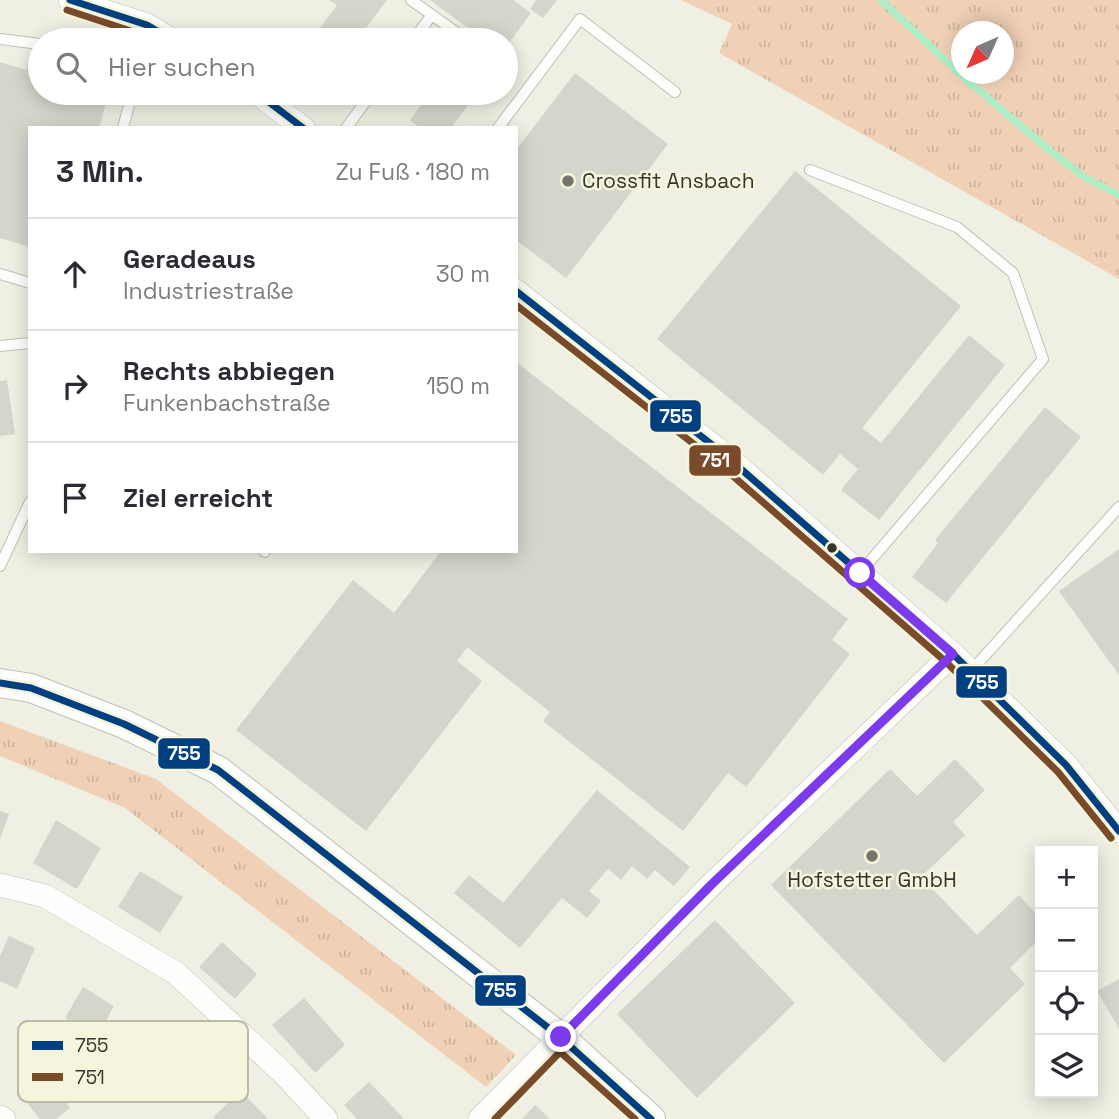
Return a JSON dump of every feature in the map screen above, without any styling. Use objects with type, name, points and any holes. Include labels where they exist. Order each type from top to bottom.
[{"type":"street","points":[[70,0],[134,28]]},
{"type":"street","points":[[273,105],[300,126]]},
{"type":"street","points":[[518,293],[725,455],[953,654],[1066,765],[1119,831]]},
{"type":"street","points":[[480,1119],[712,884],[953,654]]},
{"type":"street","points":[[0,683],[31,688],[124,724],[218,770],[561,1037],[651,1119]]},
{"type":"street","points":[[0,885],[45,896],[176,974],[227,1021]]},
{"type":"street","points":[[248,1041],[326,1119]]},
{"type":"lane","points":[[411,0],[450,28]]},
{"type":"lane","points":[[422,28],[432,15]]},
{"type":"lane","points":[[518,101],[580,19],[676,92]]},
{"type":"lane","points":[[0,39],[28,42]]},
{"type":"lane","points":[[124,126],[129,105]]},
{"type":"lane","points":[[347,126],[363,105]]},
{"type":"lane","points":[[500,126],[515,105]]},
{"type":"lane","points":[[810,170],[957,227],[1013,273],[1043,359],[860,573]]},
{"type":"lane","points":[[0,274],[28,282]]},
{"type":"lane","points":[[0,346],[28,343]]},
{"type":"lane","points":[[0,566],[28,506]]},
{"type":"lane","points":[[971,671],[1119,507]]},
{"type":"green space","points":[[681,0],[1119,0],[1119,279],[719,53],[732,24]]},
{"type":"green space","points":[[0,721],[156,779],[516,1055],[486,1087],[125,808],[0,756]]},
{"type":"building","points":[[329,0],[387,0],[366,28],[320,28],[337,5]]},
{"type":"building","points":[[430,0],[513,0],[531,13],[518,31],[518,28],[468,28]]},
{"type":"building","points":[[536,0],[557,0],[543,18],[530,9]]},
{"type":"building","points":[[0,62],[26,70],[28,62],[28,105],[106,105],[100,126],[28,126],[28,246],[0,238]]},
{"type":"building","points":[[575,73],[668,144],[566,278],[518,242],[518,147]]},
{"type":"building","points":[[421,105],[468,105],[452,126],[418,126],[410,120]]},
{"type":"building","points":[[795,171],[961,306],[862,428],[881,443],[969,335],[1005,365],[879,520],[841,490],[858,469],[840,454],[823,475],[657,339]]},
{"type":"building","points":[[518,364],[848,619],[832,640],[850,654],[746,787],[728,773],[683,831],[543,721],[550,712],[467,647],[457,661],[482,681],[366,831],[236,730],[353,580],[394,613],[439,553],[518,553]]},
{"type":"building","points":[[7,380],[15,434],[0,436],[0,381]]},
{"type":"building","points":[[1045,407],[1081,437],[946,603],[912,577],[938,543],[935,540]]},
{"type":"building","points":[[1119,549],[1119,675],[1059,591]]},
{"type":"building","points":[[955,759],[985,790],[953,822],[965,835],[921,877],[977,935],[1019,895],[1035,913],[1035,943],[1010,968],[1025,984],[944,1063],[771,885],[890,769],[917,796]]},
{"type":"building","points":[[597,790],[690,867],[674,886],[655,870],[647,879],[632,866],[621,880],[608,869],[589,891],[601,901],[587,918],[562,898],[520,948],[454,893],[469,875],[503,903]]},
{"type":"building","points":[[0,811],[9,814],[0,839]]},
{"type":"building","points":[[56,820],[101,848],[77,889],[33,863]]},
{"type":"building","points":[[140,871],[183,897],[160,933],[118,907]]},
{"type":"building","points":[[715,920],[795,1003],[697,1098],[617,1014]]},
{"type":"building","points":[[9,936],[35,948],[17,989],[0,981],[0,956]]},
{"type":"building","points":[[222,942],[257,974],[235,999],[199,967]]},
{"type":"building","points":[[1119,979],[1119,1029],[1098,993]]},
{"type":"building","points":[[83,987],[114,1006],[106,1021],[70,1021],[65,1018]]},
{"type":"building","points":[[304,998],[345,1045],[315,1073],[272,1025]]},
{"type":"building","points":[[369,1082],[404,1119],[357,1119],[344,1105]]},
{"type":"building","points":[[248,1098],[268,1119],[215,1119],[213,1117],[229,1102],[248,1102]]},
{"type":"building","points":[[26,1102],[65,1102],[70,1108],[56,1119],[40,1119]]},
{"type":"building","points":[[535,1105],[550,1119],[522,1119]]},
{"type":"waterway","points":[[881,0],[962,76],[1053,153],[1084,177],[1119,195]]},
{"type":"transit line","name":"755","points":[[70,0],[152,28]]},
{"type":"transit line","name":"751","points":[[67,10],[122,28]]},
{"type":"transit line","name":"755","points":[[273,105],[300,126]]},
{"type":"transit line","name":"755","points":[[518,293],[725,455],[953,654],[1066,765],[1119,831]]},
{"type":"transit line","name":"751","points":[[518,307],[718,463],[946,662],[1058,772],[1111,838]]},
{"type":"transit line","name":"755","points":[[0,683],[31,688],[124,724],[218,770],[560,1037],[651,1119]]},
{"type":"transit line","name":"751","points":[[495,1119],[560,1052],[635,1119]]},
{"type":"place","name":"Crossfit Ansbach","points":[[568,181]]},
{"type":"place","name":"Hofstetter GmbH","points":[[872,856]]},
{"type":"route","points":[[561,1037],[712,884],[953,654],[860,573]]}]
